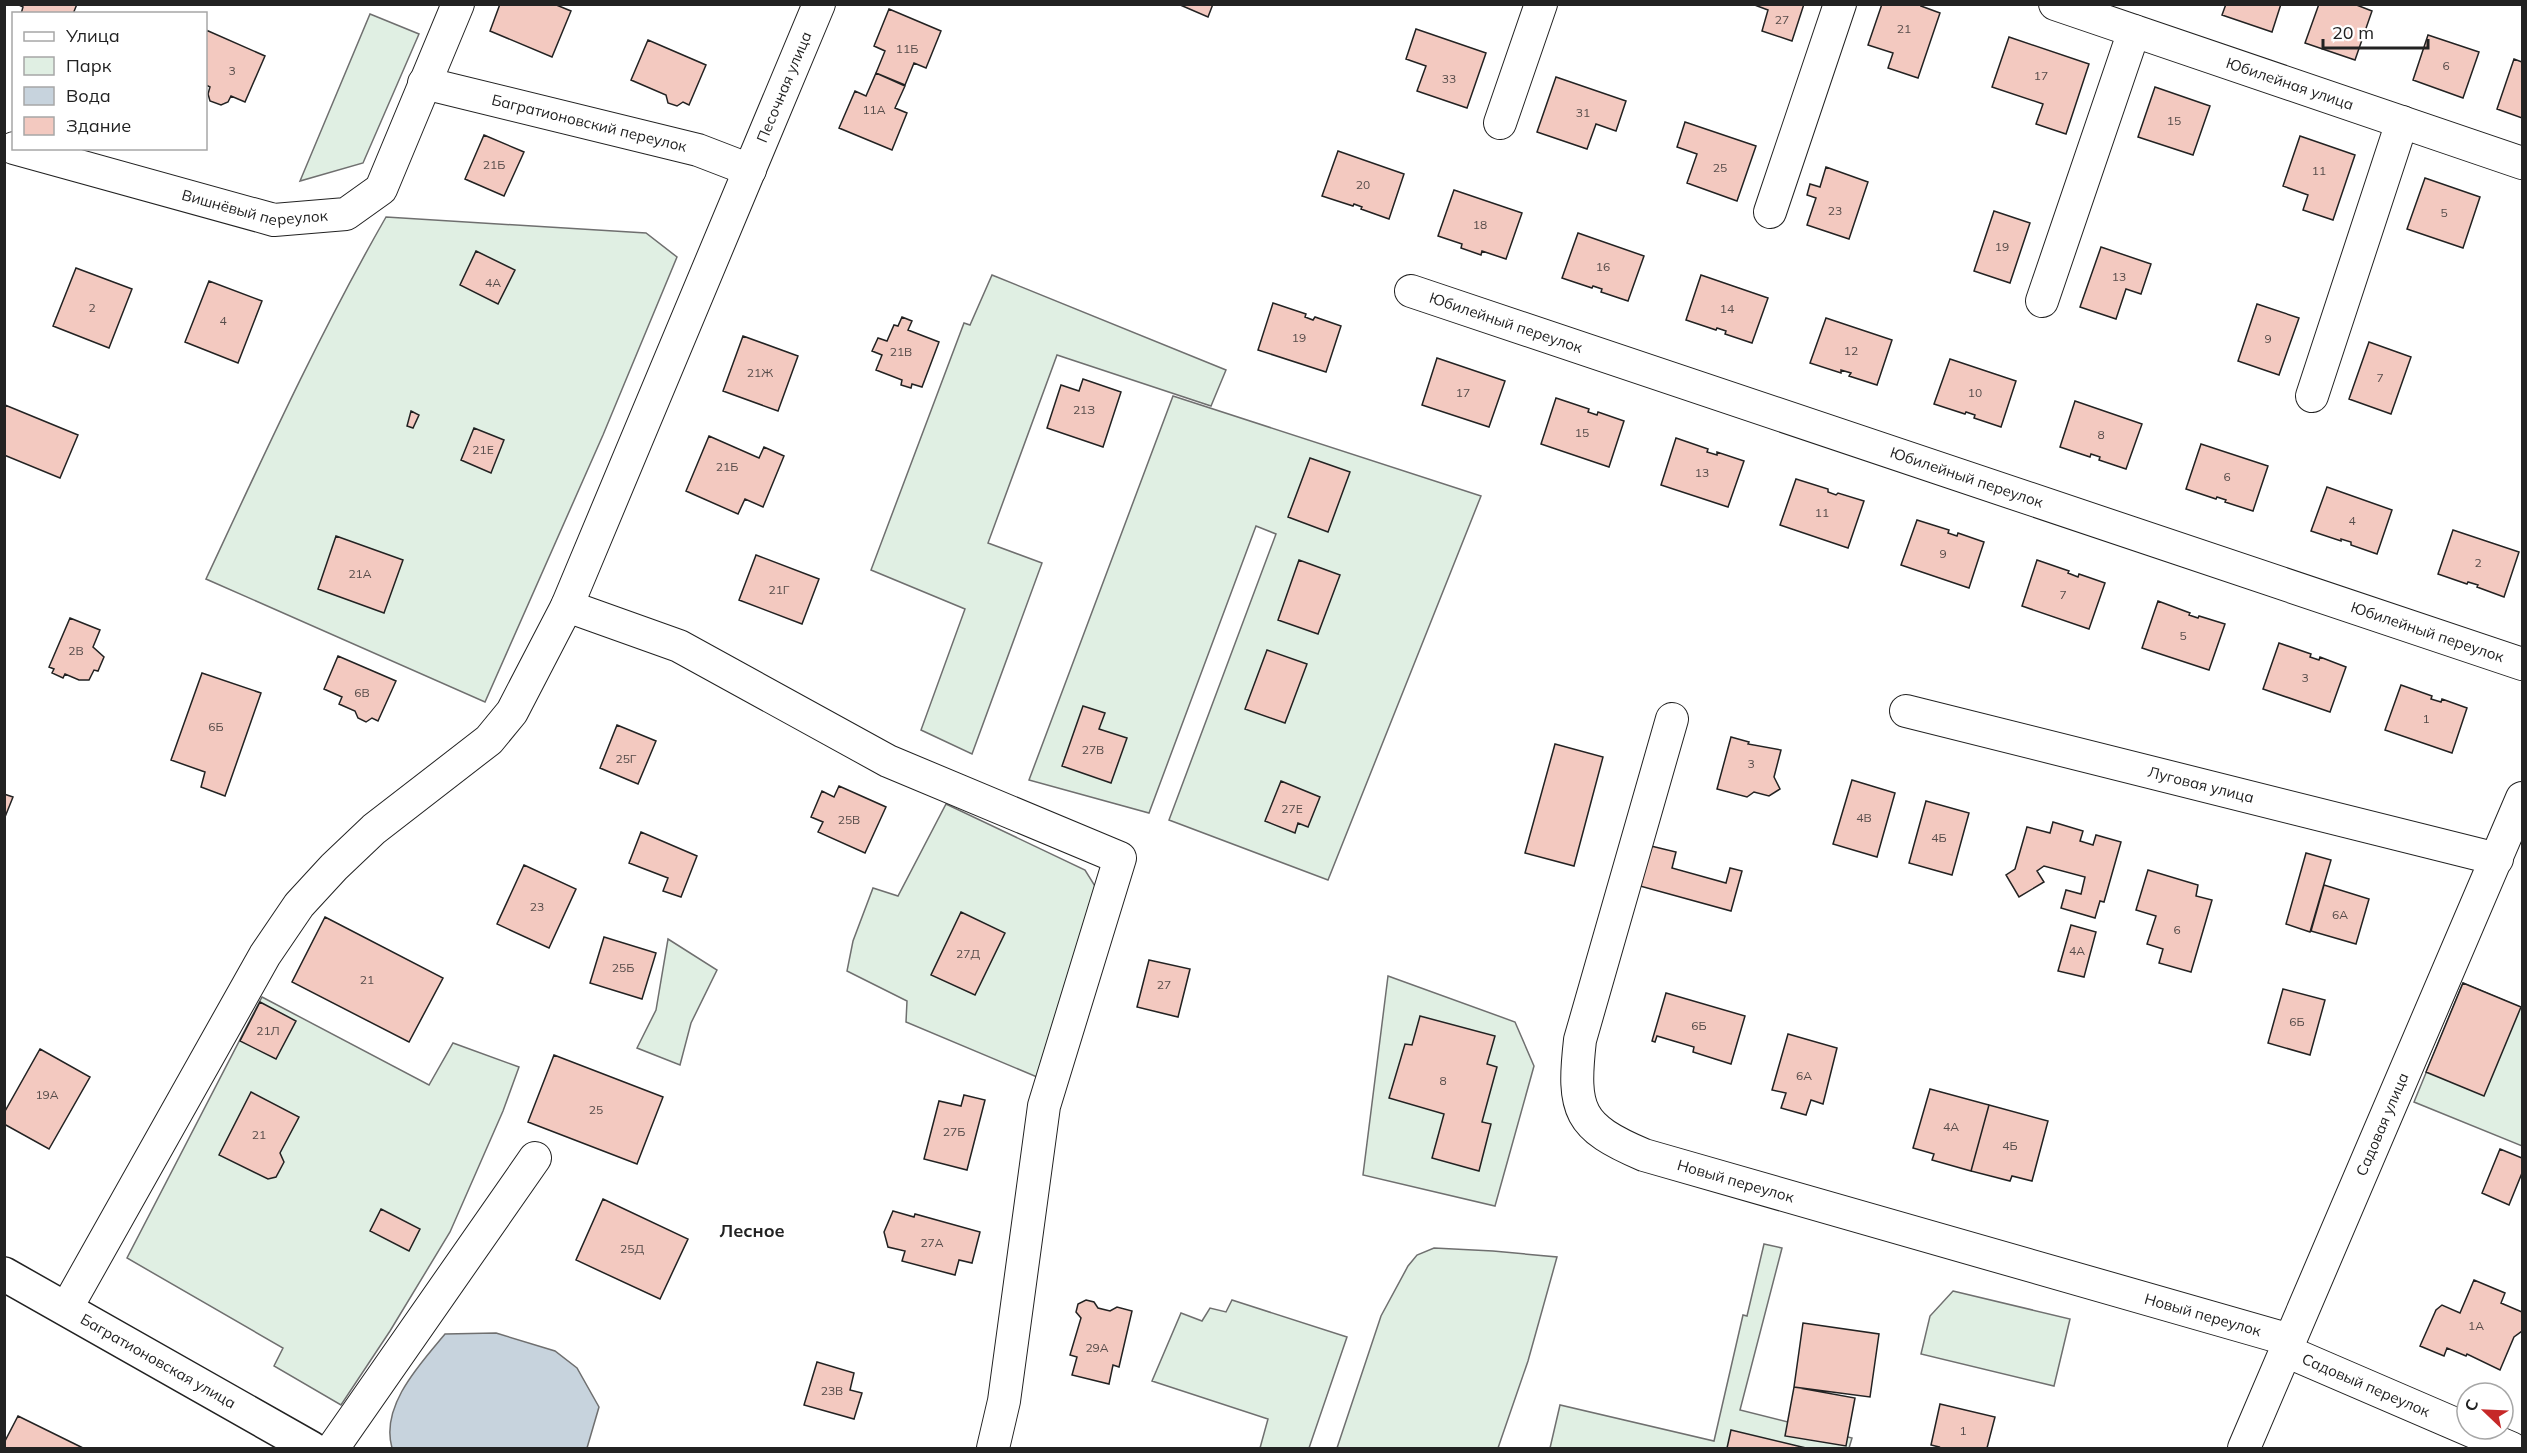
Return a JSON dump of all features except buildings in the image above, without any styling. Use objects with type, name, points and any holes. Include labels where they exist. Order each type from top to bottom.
[{"type":"main road","name":"Багратионовская улица","points":[[4,1274],[311,1449]]},
{"type":"street","points":[[424,83],[458,4]]},
{"type":"street","name":"Песочная улица","points":[[66,1309],[265,955],[298,905],[374,829],[489,740],[512,712],[567,606],[819,4]]},
{"type":"street","points":[[1500,123],[1541,4]]},
{"type":"street","points":[[1770,213],[1840,4]]},
{"type":"street","name":"Юбилейная улица","points":[[2055,4],[2523,163]]},
{"type":"street","points":[[2042,301],[2134,31]]},
{"type":"street","name":"Вишнёвый переулок","points":[[21,150],[274,220],[346,214],[381,189],[424,83]]},
{"type":"street","name":"Багратионовский переулок","points":[[424,83],[698,150],[750,170]]},
{"type":"street","points":[[2312,396],[2402,122]]},
{"type":"street","name":"Юбилейный переулок","points":[[1411,291],[2523,664]]},
{"type":"street","points":[[567,606],[679,646],[888,760],[1120,858],[1044,1106],[1004,1401],[993,1449]]},
{"type":"street","name":"Луговая улица","points":[[1906,711],[2497,859]]},
{"type":"street","name":"Новый переулок","points":[[1672,719],[1580,1040],[1576,1076],[1580,1105],[1591,1125],[1613,1142],[1644,1155],[2288,1346]]},
{"type":"street","name":"Садовая улица","points":[[2244,1449],[2523,798]]},
{"type":"street","points":[[333,1449],[535,1158]]},
{"type":"street","name":"Садовый переулок","points":[[2288,1346],[2511,1449]]},
{"type":"green space","points":[[370,14],[419,34],[363,163],[300,181]]},
{"type":"green space","points":[[386,217],[646,233],[677,257],[603,435],[485,702],[206,579],[315,351]]},
{"type":"green space","points":[[992,275],[1226,370],[1211,406],[1057,355],[988,543],[1042,563],[972,754],[921,730],[965,609],[871,570],[964,323],[970,325]]},
{"type":"green space","points":[[1173,396],[1481,496],[1328,880],[1169,820],[1276,534],[1256,526],[1149,813],[1029,780]]},
{"type":"green space","points":[[946,804],[1085,870],[1100,894],[1037,1077],[906,1022],[907,1001],[847,971],[853,941],[873,888],[898,896]]},
{"type":"green space","points":[[668,939],[717,970],[691,1023],[680,1065],[637,1048],[656,1010]]},
{"type":"green space","points":[[1388,976],[1515,1022],[1534,1066],[1495,1206],[1363,1175]]},
{"type":"green space","points":[[2463,983],[2522,1008],[2522,1146],[2414,1102]]},
{"type":"green space","points":[[262,997],[429,1085],[453,1043],[519,1067],[503,1111],[450,1232],[390,1331],[341,1405],[274,1366],[283,1348],[127,1258]]},
{"type":"green space","points":[[1764,1244],[1782,1248],[1740,1410],[1852,1438],[1849,1448],[1550,1448],[1560,1405],[1714,1441],[1743,1315],[1747,1316]]},
{"type":"green space","points":[[1434,1248],[1557,1257],[1528,1361],[1498,1448],[1337,1448],[1381,1316],[1408,1266],[1417,1255]]},
{"type":"green space","points":[[1953,1291],[2070,1319],[2054,1386],[1921,1354],[1930,1316]]},
{"type":"green space","points":[[1232,1300],[1347,1337],[1309,1448],[1260,1448],[1268,1419],[1152,1381],[1181,1313],[1202,1321],[1210,1308],[1226,1312]]},
{"type":"water","points":[[496,1333],[555,1351],[577,1368],[599,1407],[587,1448],[392,1448],[390,1432],[397,1401],[414,1372],[445,1334]]},
{"type":"district","name":"Лесное","points":[[752,1231]]}]
